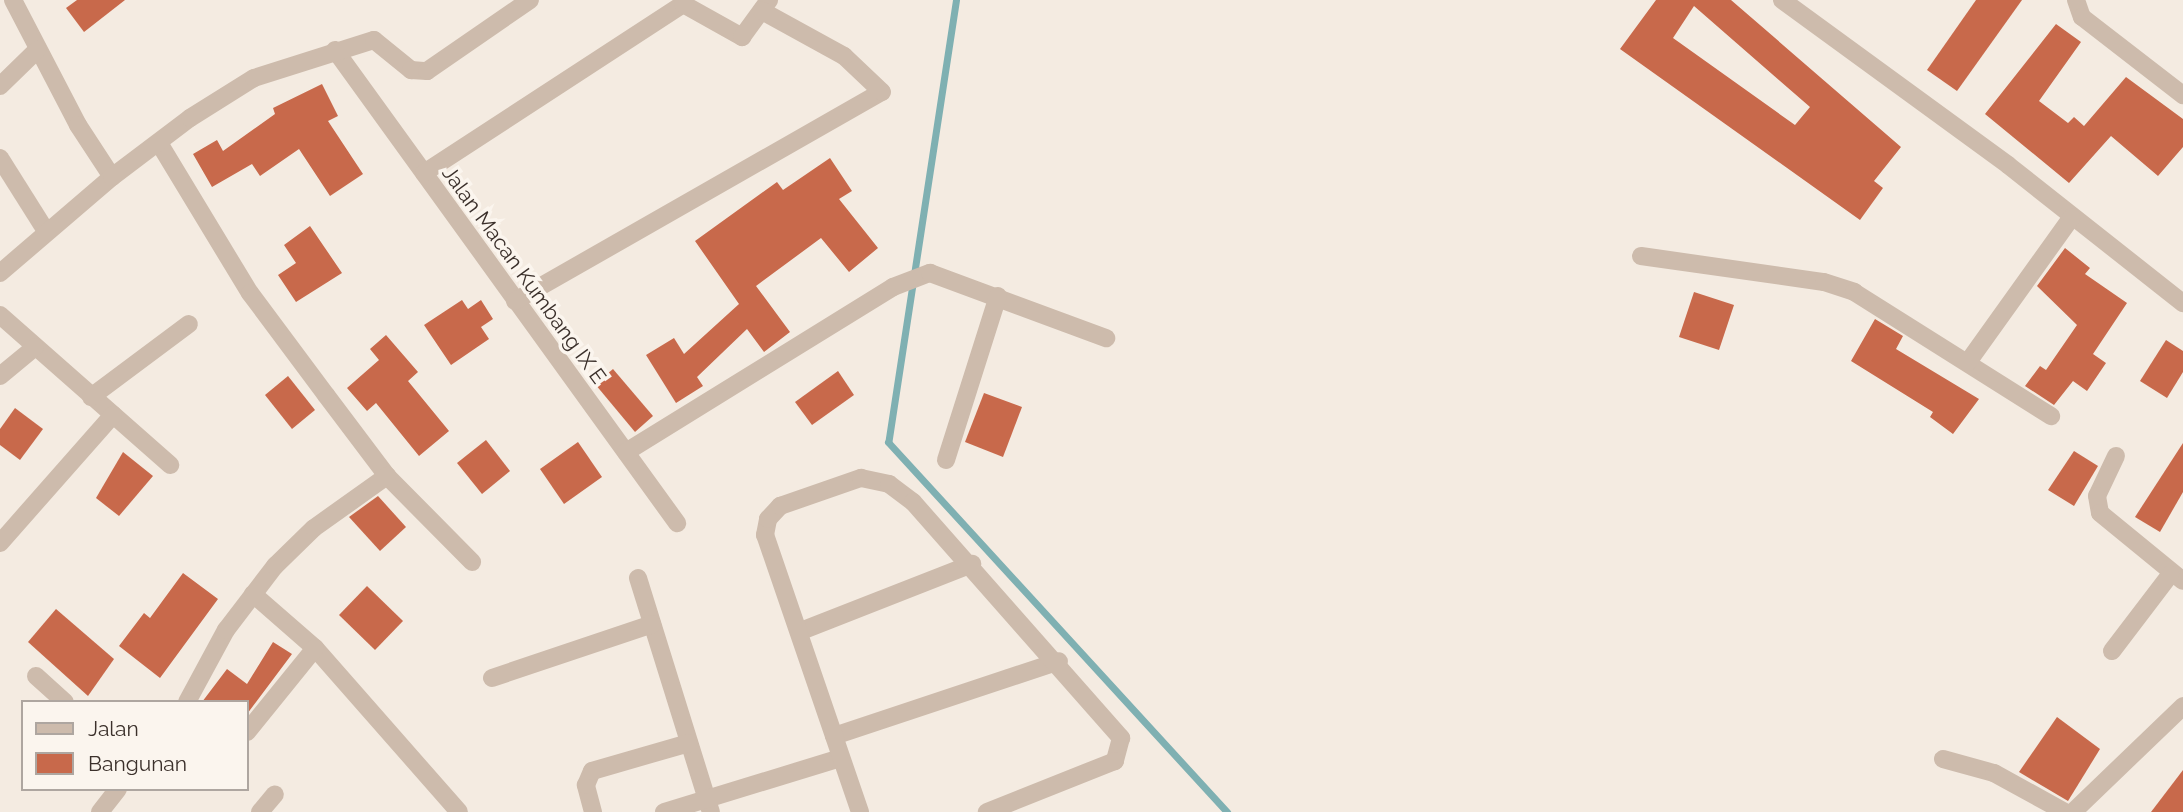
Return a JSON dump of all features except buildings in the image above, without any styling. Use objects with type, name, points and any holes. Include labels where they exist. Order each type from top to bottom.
[{"type":"street","points":[[13,0],[37,50],[112,177]]},
{"type":"street","points":[[0,273],[112,177],[254,78],[360,41],[379,42],[411,70],[427,71],[530,0]]},
{"type":"street","points":[[1782,0],[2183,303]]},
{"type":"street","points":[[2076,0],[2082,17],[2183,95]]},
{"type":"street","points":[[424,173],[683,4],[742,37],[766,6],[844,56],[882,92],[516,301]]},
{"type":"street","points":[[0,86],[37,50]]},
{"type":"street","name":"Jalan Macan Kumbang IX E","points":[[335,50],[677,523]]},
{"type":"street","points":[[159,143],[250,293],[387,475],[472,562]]},
{"type":"street","points":[[0,158],[46,231]]},
{"type":"street","points":[[1968,362],[2072,217]]},
{"type":"street","points":[[1641,256],[1837,285],[1872,301],[2051,415]]},
{"type":"street","points":[[626,452],[902,282],[930,273],[1106,338]]},
{"type":"street","points":[[946,460],[998,296]]},
{"type":"street","points":[[0,315],[170,465]]},
{"type":"street","points":[[91,397],[189,324]]},
{"type":"street","points":[[0,376],[35,347]]},
{"type":"street","points":[[0,543],[113,415]]},
{"type":"street","points":[[2112,651],[2177,578],[2100,513],[2097,496],[2116,456]]},
{"type":"street","points":[[188,700],[253,594],[298,542],[387,475]]},
{"type":"street","points":[[860,812],[801,631],[765,535],[768,519],[780,506],[850,480],[876,479],[913,502],[1059,661],[1119,733],[1120,757],[987,812]]},
{"type":"street","points":[[801,631],[972,565]]},
{"type":"street","points":[[638,578],[709,807]]},
{"type":"street","points":[[253,594],[315,649],[459,812]]},
{"type":"street","points":[[492,678],[652,624]]},
{"type":"street","points":[[248,731],[315,649]]},
{"type":"street","points":[[834,736],[1059,661]]},
{"type":"street","points":[[37,676],[63,700]]},
{"type":"street","points":[[2073,812],[2183,706]]},
{"type":"street","points":[[593,812],[586,794],[592,771],[689,743]]},
{"type":"street","points":[[664,812],[709,807],[841,758]]},
{"type":"street","points":[[1944,759],[1994,773],[2065,812]]},
{"type":"street","points":[[104,810],[117,791]]},
{"type":"street","points":[[260,812],[275,794]]},
{"type":"waterway","points":[[956,0],[888,442],[1227,812]]}]
